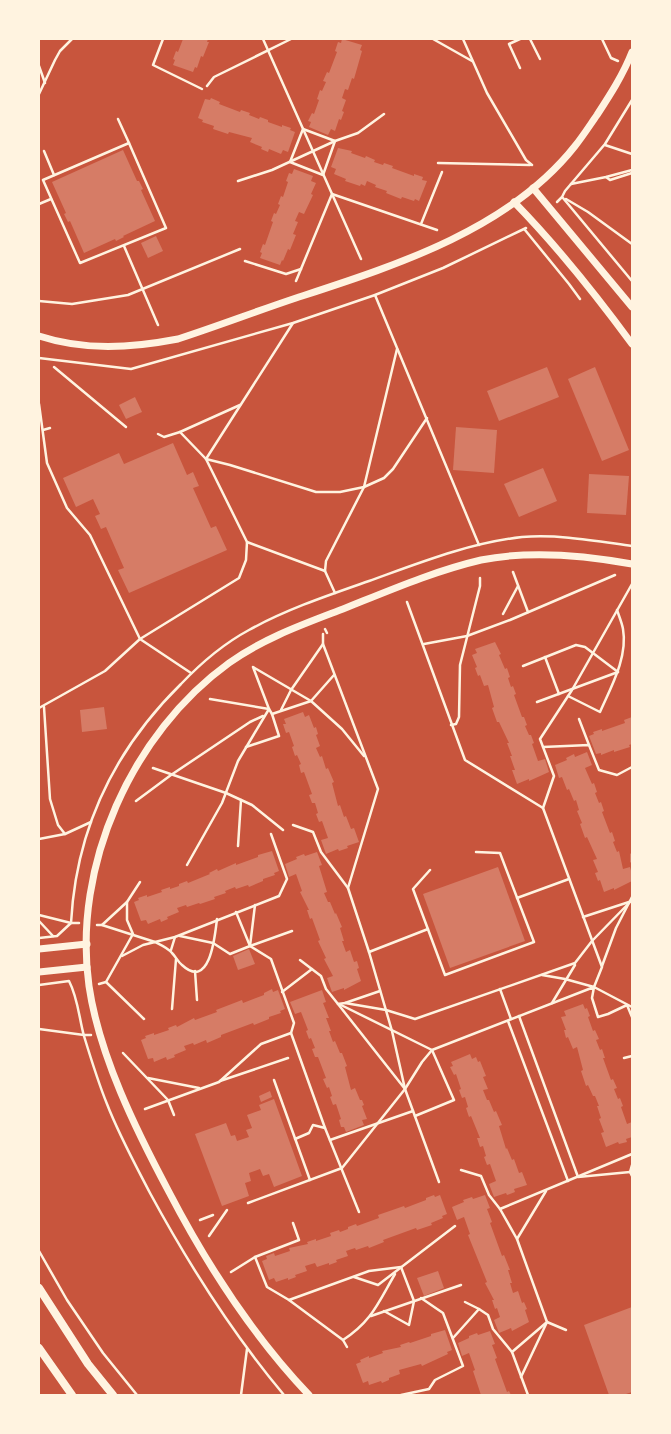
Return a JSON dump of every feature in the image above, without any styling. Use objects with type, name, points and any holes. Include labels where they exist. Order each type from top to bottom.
[{"type":"main road","points":[[39,1288],[88,1364],[113,1395]]},
{"type":"main road","points":[[39,1348],[72,1395]]},
{"type":"street","points":[[39,336],[56,342],[91,347],[122,347],[178,338],[368,274],[416,255],[468,231],[533,188],[575,147],[612,92],[632,52]]},
{"type":"street","points":[[533,188],[632,307]]},
{"type":"street","points":[[514,202],[534,222],[578,274],[632,344]]},
{"type":"street","points":[[309,1395],[276,1359],[254,1329],[226,1289],[191,1231],[155,1166],[134,1122],[100,1034],[92,1003],[87,967],[87,944],[91,892],[110,820],[126,786],[154,739],[170,718],[208,679],[229,663],[287,630],[400,586],[483,560],[513,556],[571,555],[632,564]]},
{"type":"street","points":[[39,950],[87,944]]},
{"type":"street","points":[[39,972],[87,967]]},
{"type":"path","points":[[39,94],[60,51],[72,39]]},
{"type":"path","points":[[163,39],[152,65],[202,89]]},
{"type":"path","points":[[263,39],[361,260]]},
{"type":"path","points":[[207,86],[214,77],[291,39]]},
{"type":"path","points":[[434,39],[473,62]]},
{"type":"path","points":[[438,163],[532,164],[526,160],[487,94],[463,39]]},
{"type":"path","points":[[520,39],[509,44],[520,68]]},
{"type":"path","points":[[530,39],[540,59]]},
{"type":"path","points":[[602,39],[611,58]]},
{"type":"path","points":[[39,66],[45,83]]},
{"type":"path","points":[[628,108],[632,105]]},
{"type":"path","points":[[238,181],[272,170],[336,140],[358,133],[384,114]]},
{"type":"path","points":[[118,119],[129,143],[166,228],[80,263],[43,180],[129,143]]},
{"type":"path","points":[[303,129],[336,140]]},
{"type":"path","points":[[290,162],[303,129]]},
{"type":"path","points":[[323,175],[336,140]]},
{"type":"path","points":[[605,144],[632,154]]},
{"type":"path","points":[[44,151],[54,175]]},
{"type":"path","points":[[290,162],[323,175]]},
{"type":"path","points":[[571,184],[632,170]]},
{"type":"path","points":[[421,224],[442,172]]},
{"type":"path","points":[[606,177],[610,180],[632,174]]},
{"type":"path","points":[[332,194],[437,230]]},
{"type":"path","points":[[296,280],[332,194]]},
{"type":"path","points":[[632,244],[588,212],[562,197],[632,281]]},
{"type":"path","points":[[39,204],[50,199]]},
{"type":"path","points":[[524,230],[580,299]]},
{"type":"path","points":[[123,246],[158,325]]},
{"type":"path","points":[[39,301],[72,304],[128,295],[240,249]]},
{"type":"path","points":[[245,261],[286,274],[301,268]]},
{"type":"path","points":[[376,295],[479,544]]},
{"type":"path","points":[[206,459],[293,323]]},
{"type":"path","points":[[335,593],[326,571],[326,561],[364,487],[398,348]]},
{"type":"path","points":[[54,367],[126,427]]},
{"type":"path","points":[[39,404],[47,463],[68,508],[90,535],[140,639],[191,673]]},
{"type":"path","points":[[158,434],[164,437],[180,432],[241,405]]},
{"type":"path","points":[[206,459],[230,464],[316,492],[340,492],[364,487],[384,478],[393,469],[426,418]]},
{"type":"path","points":[[42,430],[50,428]]},
{"type":"path","points":[[39,710],[105,671],[140,639],[239,578],[246,560],[247,542],[206,459],[180,432]]},
{"type":"path","points":[[39,938],[57,936],[71,923],[72,892],[78,860],[109,779],[129,744],[158,706],[218,649],[249,630],[335,593],[440,555],[479,544],[524,537],[572,538],[632,546]]},
{"type":"path","points":[[247,542],[326,571]]},
{"type":"path","points":[[513,572],[528,612]]},
{"type":"path","points":[[424,644],[467,636],[614,575]]},
{"type":"path","points":[[451,725],[456,724],[460,717],[460,665],[480,586],[480,578]]},
{"type":"path","points":[[543,808],[554,776],[540,739],[572,690],[632,584]]},
{"type":"path","points":[[503,614],[518,586]]},
{"type":"path","points":[[318,600],[320,605]]},
{"type":"path","points":[[407,602],[465,760],[543,808],[602,968]]},
{"type":"path","points":[[568,696],[600,712],[618,672],[622,652],[623,630],[617,610]]},
{"type":"path","points":[[280,711],[291,690],[323,644],[325,629]]},
{"type":"path","points":[[323,644],[378,789],[348,888]]},
{"type":"path","points":[[523,666],[576,645],[585,647],[618,672]]},
{"type":"path","points":[[545,657],[559,694]]},
{"type":"path","points":[[246,747],[279,736],[253,667],[311,700],[342,729],[366,757]]},
{"type":"path","points":[[537,702],[618,672]]},
{"type":"path","points":[[272,714],[311,700],[334,675]]},
{"type":"path","points":[[210,699],[269,709]]},
{"type":"path","points":[[44,707],[50,799],[58,825],[65,834]]},
{"type":"path","points":[[187,865],[226,793],[238,761],[263,716],[269,709]]},
{"type":"path","points":[[136,801],[250,722],[263,716]]},
{"type":"path","points":[[579,719],[599,770],[616,775],[632,767]]},
{"type":"path","points":[[543,747],[589,745]]},
{"type":"path","points":[[153,768],[226,793],[252,805],[283,830]]},
{"type":"path","points":[[238,846],[241,800]]},
{"type":"path","points":[[39,839],[65,834],[91,822]]},
{"type":"path","points":[[293,824],[313,832],[321,852],[348,888],[392,1031],[405,1089],[439,1182]]},
{"type":"path","points":[[122,956],[143,945],[175,937],[279,896],[287,879],[270,834]]},
{"type":"path","points":[[430,870],[413,889],[445,975],[534,942],[500,853],[476,852]]},
{"type":"path","points":[[632,854],[632,862]]},
{"type":"path","points":[[517,898],[569,880]]},
{"type":"path","points":[[102,925],[127,902],[140,882]]},
{"type":"path","points":[[627,1005],[598,1017],[592,998],[594,987],[616,928],[632,897]]},
{"type":"path","points":[[98,984],[106,982],[133,934],[128,920],[127,902]]},
{"type":"path","points":[[583,917],[630,902]]},
{"type":"path","points":[[551,1004],[565,979],[592,941],[630,902]]},
{"type":"path","points":[[250,946],[255,905]]},
{"type":"path","points":[[236,912],[250,946],[271,959],[294,1024],[291,1033],[325,1128],[359,1212]]},
{"type":"path","points":[[39,915],[71,923],[79,923]]},
{"type":"path","points":[[96,925],[102,925],[155,942],[171,950],[181,965],[191,971],[195,971],[201,970],[207,965],[218,919]]},
{"type":"path","points":[[39,921],[53,936]]},
{"type":"path","points":[[369,952],[428,929]]},
{"type":"path","points":[[179,935],[213,943],[230,954],[292,932]]},
{"type":"path","points":[[171,950],[175,937]]},
{"type":"path","points":[[172,1009],[176,958]]},
{"type":"path","points":[[300,960],[321,976],[326,989],[405,1089]]},
{"type":"path","points":[[345,1003],[386,1010],[415,1019],[576,963]]},
{"type":"path","points":[[282,992],[312,969]]},
{"type":"path","points":[[195,971],[198,1000]]},
{"type":"path","points":[[541,975],[594,987],[632,1007]]},
{"type":"path","points":[[39,985],[69,981]]},
{"type":"path","points":[[106,982],[144,1019]]},
{"type":"path","points":[[248,1203],[342,1168],[405,1089],[432,1050],[594,987]]},
{"type":"path","points":[[500,989],[568,1181]]},
{"type":"path","points":[[338,1004],[380,991]]},
{"type":"path","points":[[338,1004],[432,1050],[454,1100],[415,1116]]},
{"type":"path","points":[[627,1005],[632,1017]]},
{"type":"path","points":[[518,1016],[578,1177]]},
{"type":"path","points":[[39,1029],[84,1035],[100,1034]]},
{"type":"path","points":[[219,1082],[261,1044],[291,1033]]},
{"type":"path","points":[[123,1053],[168,1100],[174,1115]]},
{"type":"path","points":[[624,1058],[632,1056]]},
{"type":"path","points":[[145,1109],[288,1058]]},
{"type":"path","points":[[146,1077],[200,1088]]},
{"type":"path","points":[[274,1080],[310,1180]]},
{"type":"path","points":[[330,1140],[413,1110]]},
{"type":"path","points":[[295,1139],[309,1133],[313,1125],[325,1128]]},
{"type":"path","points":[[500,1209],[632,1154]]},
{"type":"path","points":[[632,1165],[630,1172],[632,1176]]},
{"type":"path","points":[[461,1170],[481,1176],[489,1195],[500,1209],[517,1239],[547,1322],[521,1377]]},
{"type":"path","points":[[578,1177],[630,1172]]},
{"type":"path","points":[[517,1239],[546,1190]]},
{"type":"path","points":[[209,1236],[227,1210]]},
{"type":"path","points":[[200,1220],[213,1215]]},
{"type":"path","points":[[231,1272],[255,1257],[299,1240],[293,1223]]},
{"type":"path","points":[[353,1276],[378,1285],[455,1226]]},
{"type":"path","points":[[39,1251],[67,1300],[102,1353],[137,1395]]},
{"type":"path","points":[[255,1257],[267,1287],[289,1300],[343,1340],[346,1347]]},
{"type":"path","points":[[289,1300],[369,1270],[402,1267]]},
{"type":"path","points":[[384,1311],[409,1325],[414,1301],[402,1267]]},
{"type":"path","points":[[343,1340],[357,1330],[371,1316],[395,1272]]},
{"type":"path","points":[[371,1316],[460,1285]]},
{"type":"path","points":[[400,1395],[428,1389],[435,1380],[463,1366],[443,1313],[421,1298]]},
{"type":"path","points":[[465,1302],[488,1315],[493,1329],[512,1352],[528,1395]]},
{"type":"path","points":[[453,1338],[479,1309]]},
{"type":"path","points":[[547,1322],[566,1330]]},
{"type":"path","points":[[512,1352],[547,1322]]},
{"type":"path","points":[[241,1395],[248,1349]]},
{"type":"building","points":[[183,39],[208,39],[207,42],[209,42],[203,57],[201,56],[197,68],[195,67],[193,72],[173,65],[176,51],[178,52]]},
{"type":"building","points":[[342,39],[362,45],[360,50],[362,51],[354,79],[352,78],[348,90],[345,89],[342,98],[346,100],[341,120],[339,119],[335,131],[331,129],[328,135],[309,127],[311,122],[308,121],[312,113],[314,114],[320,90],[322,91],[326,82],[323,81],[327,72],[329,73],[337,52],[335,51],[338,42],[341,43]]},
{"type":"building","points":[[211,98],[220,102],[219,104],[240,112],[241,110],[259,119],[260,117],[282,127],[282,125],[291,128],[290,130],[295,132],[288,152],[283,150],[281,154],[269,149],[268,152],[250,142],[252,138],[229,132],[228,134],[213,129],[214,126],[202,122],[203,120],[198,118],[205,99],[210,100]]},
{"type":"building","points":[[338,148],[352,151],[351,153],[365,158],[366,156],[375,160],[374,162],[393,166],[392,168],[414,176],[414,174],[423,177],[422,180],[427,181],[419,201],[402,197],[401,199],[386,193],[387,191],[375,187],[376,185],[367,181],[365,186],[361,184],[360,186],[345,181],[346,179],[334,174],[336,169],[331,167]]},
{"type":"building","points":[[123,150],[137,181],[139,181],[143,189],[141,190],[155,221],[116,241],[115,239],[84,253],[70,221],[68,222],[64,214],[66,213],[52,182]]},
{"type":"building","points":[[294,169],[313,176],[311,181],[316,183],[311,194],[313,195],[304,214],[299,212],[295,221],[298,222],[293,234],[296,235],[290,250],[288,249],[280,265],[260,258],[262,253],[260,252],[263,244],[265,245],[274,213],[276,214],[280,205],[278,204],[281,196],[283,197],[289,173],[292,174]]},
{"type":"building","points":[[156,236],[163,251],[148,258],[141,243]]},
{"type":"building","points":[[547,367],[559,397],[499,421],[487,391]]},
{"type":"building","points":[[595,367],[629,450],[602,461],[568,379]]},
{"type":"building","points":[[135,397],[142,412],[126,419],[119,405]]},
{"type":"building","points":[[456,427],[497,430],[494,473],[453,470]]},
{"type":"building","points":[[173,443],[187,475],[193,472],[199,486],[193,488],[211,528],[216,526],[227,550],[129,593],[118,570],[124,568],[106,527],[101,529],[95,516],[100,514],[93,499],[76,507],[63,478],[119,453],[124,464]]},
{"type":"building","points":[[543,468],[557,501],[519,517],[504,484]]},
{"type":"building","points":[[589,474],[629,476],[626,515],[587,513]]},
{"type":"building","points":[[495,642],[505,669],[507,668],[511,687],[513,686],[516,694],[514,695],[527,725],[525,726],[534,743],[532,744],[538,761],[545,759],[549,772],[517,784],[512,770],[515,770],[507,743],[509,743],[499,722],[497,722],[492,708],[494,707],[488,685],[484,686],[480,675],[478,676],[475,668],[477,667],[472,655],[477,653],[475,649]]},
{"type":"building","points":[[104,707],[107,729],[82,732],[80,710]]},
{"type":"building","points":[[303,712],[305,717],[309,715],[314,728],[316,727],[318,734],[316,735],[320,746],[316,748],[320,757],[322,756],[326,769],[328,768],[334,782],[332,783],[338,806],[340,805],[351,829],[354,828],[359,842],[347,846],[348,848],[339,851],[338,849],[326,854],[321,840],[328,838],[322,821],[319,822],[316,814],[318,813],[315,803],[312,803],[309,795],[312,794],[304,772],[301,773],[299,765],[301,764],[297,755],[295,756],[289,732],[286,733],[283,724],[286,724],[284,719]]},
{"type":"building","points":[[632,717],[632,744],[629,745],[630,747],[601,755],[601,753],[596,754],[589,736],[594,734],[593,732],[625,723],[624,720]]},
{"type":"building","points":[[587,752],[592,765],[585,768],[592,784],[594,783],[597,792],[595,793],[599,803],[601,802],[604,811],[602,812],[610,833],[612,832],[617,852],[619,851],[623,869],[630,867],[632,874],[632,881],[614,890],[614,888],[604,892],[600,880],[598,881],[595,873],[598,872],[593,860],[597,859],[587,837],[585,838],[580,824],[582,823],[577,811],[579,810],[576,800],[574,801],[569,789],[567,790],[562,777],[559,778],[555,765],[567,760],[566,758],[574,754],[575,757]]},
{"type":"building","points":[[272,851],[279,871],[274,873],[275,875],[249,887],[248,885],[236,889],[235,887],[225,891],[226,893],[214,897],[215,899],[177,908],[179,912],[161,922],[160,919],[148,924],[146,920],[141,921],[134,902],[139,900],[138,898],[162,892],[161,890],[179,886],[179,884],[187,881],[188,883],[217,869],[218,871]]},
{"type":"building","points":[[317,852],[322,865],[319,866],[327,892],[324,893],[342,927],[340,928],[344,941],[342,941],[346,952],[350,950],[354,962],[357,961],[359,968],[357,969],[361,981],[344,990],[344,988],[332,992],[327,978],[333,976],[324,959],[326,958],[318,941],[320,940],[312,918],[310,919],[307,910],[309,910],[300,892],[302,891],[296,874],[289,877],[285,864],[304,854],[305,856]]},
{"type":"building","points":[[498,867],[525,941],[450,968],[423,894]]},
{"type":"building","points":[[249,949],[255,964],[238,970],[233,956]]},
{"type":"building","points":[[272,989],[273,992],[278,990],[285,1009],[280,1011],[281,1013],[254,1025],[253,1023],[221,1035],[221,1037],[207,1043],[206,1040],[194,1045],[193,1043],[184,1046],[186,1050],[167,1060],[166,1057],[154,1062],[153,1058],[148,1059],[141,1040],[146,1038],[145,1036],[169,1030],[168,1028],[176,1025],[177,1027],[194,1018],[195,1020],[217,1012],[216,1010],[242,1000],[243,1003],[264,995],[264,993]]},
{"type":"building","points":[[322,990],[326,1002],[323,1003],[329,1018],[326,1018],[331,1031],[329,1031],[333,1042],[335,1041],[340,1053],[342,1053],[347,1066],[345,1067],[351,1090],[355,1088],[360,1100],[362,1100],[364,1105],[362,1106],[367,1119],[362,1120],[364,1125],[346,1132],[344,1127],[341,1127],[339,1120],[341,1119],[336,1104],[333,1105],[329,1087],[327,1088],[323,1079],[326,1078],[318,1057],[315,1057],[312,1049],[315,1048],[311,1038],[309,1039],[306,1031],[308,1030],[301,1012],[295,1014],[290,1002]]},
{"type":"building","points":[[583,1004],[590,1016],[588,1017],[593,1031],[595,1030],[599,1039],[596,1040],[600,1050],[602,1049],[605,1058],[603,1058],[611,1080],[613,1079],[617,1088],[614,1089],[623,1106],[621,1107],[627,1124],[632,1122],[632,1137],[626,1139],[627,1142],[619,1144],[618,1142],[606,1147],[601,1133],[604,1132],[599,1119],[601,1118],[597,1106],[599,1106],[588,1085],[586,1086],[577,1047],[573,1049],[568,1037],[566,1038],[564,1030],[566,1030],[561,1017],[566,1016],[564,1011]]},
{"type":"building","points":[[470,1054],[472,1059],[476,1057],[478,1062],[480,1061],[486,1076],[483,1077],[488,1089],[483,1090],[502,1125],[499,1126],[506,1149],[512,1160],[514,1159],[519,1173],[522,1172],[527,1185],[514,1189],[515,1192],[507,1195],[506,1193],[494,1197],[489,1184],[496,1181],[490,1164],[487,1165],[484,1157],[486,1156],[483,1146],[480,1147],[477,1138],[480,1138],[471,1116],[469,1117],[465,1097],[462,1098],[456,1074],[454,1075],[450,1067],[453,1066],[451,1062]]},
{"type":"building","points":[[270,1091],[272,1097],[261,1102],[259,1096]]},
{"type":"building","points":[[274,1099],[302,1176],[274,1187],[269,1174],[263,1176],[260,1169],[249,1173],[251,1181],[245,1183],[249,1196],[222,1206],[195,1134],[226,1123],[231,1136],[235,1135],[237,1141],[249,1137],[246,1130],[252,1128],[247,1115],[261,1110],[259,1105]]},
{"type":"building","points":[[434,1195],[435,1197],[440,1195],[447,1214],[442,1216],[443,1218],[431,1223],[432,1225],[417,1230],[416,1228],[383,1240],[384,1242],[369,1248],[368,1246],[346,1251],[348,1256],[336,1260],[337,1262],[329,1265],[329,1263],[317,1267],[315,1263],[305,1266],[307,1271],[295,1275],[296,1277],[288,1280],[288,1278],[276,1282],[274,1278],[269,1280],[262,1261],[267,1259],[266,1256],[274,1253],[275,1256],[290,1251],[289,1248],[331,1236],[330,1233],[339,1230],[340,1232],[356,1224],[357,1226],[379,1218],[378,1215],[404,1206],[405,1208]]},
{"type":"building","points":[[485,1195],[490,1208],[487,1209],[492,1222],[490,1223],[502,1256],[504,1255],[510,1270],[508,1270],[513,1293],[518,1291],[522,1303],[524,1302],[527,1309],[525,1310],[529,1322],[512,1331],[511,1328],[499,1333],[494,1320],[500,1317],[485,1283],[487,1282],[468,1235],[470,1234],[464,1217],[457,1220],[452,1207],[464,1202],[463,1200]]},
{"type":"building","points":[[438,1271],[444,1288],[424,1296],[417,1278]]},
{"type":"building","points":[[632,1307],[632,1392],[623,1395],[609,1395],[584,1325]]},
{"type":"building","points":[[445,1330],[452,1350],[447,1352],[448,1354],[422,1366],[421,1364],[399,1370],[400,1374],[382,1383],[381,1381],[369,1385],[368,1381],[363,1383],[356,1364],[361,1362],[360,1360]]},
{"type":"building","points":[[490,1331],[495,1344],[492,1345],[497,1358],[495,1359],[507,1392],[509,1391],[511,1395],[481,1395],[469,1353],[462,1356],[458,1343],[477,1333],[478,1335]]}]
